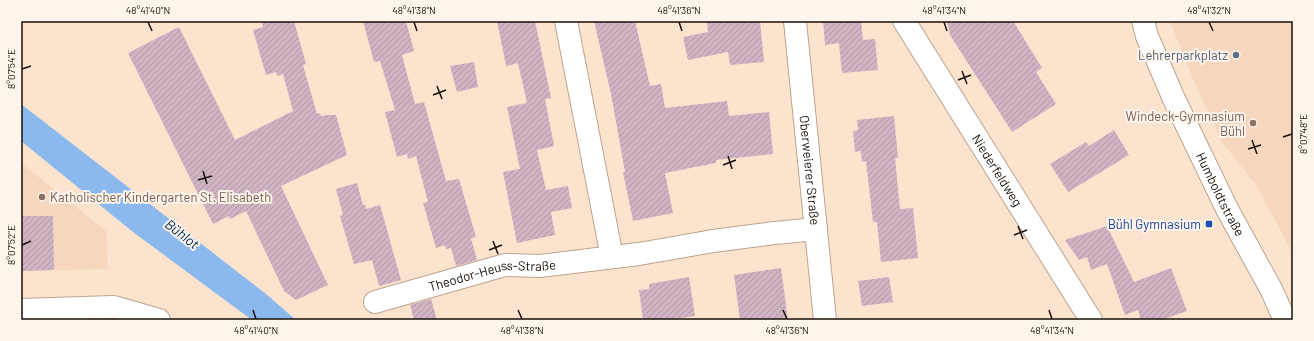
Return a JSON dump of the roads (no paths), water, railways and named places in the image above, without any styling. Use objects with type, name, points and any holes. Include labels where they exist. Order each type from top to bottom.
[{"type":"street","points":[[566,21],[612,257]]},
{"type":"street","name":"Oberweierer Straße","points":[[795,21],[825,320]]},
{"type":"street","name":"Niederfeldweg","points":[[904,21],[1091,320]]},
{"type":"street","name":"Humboldtstraße","points":[[1143,21],[1147,36],[1174,99],[1227,209],[1267,282],[1279,318]]},
{"type":"street","name":"Theodor-Heuss-Straße","points":[[375,302],[505,265],[540,266],[639,254],[713,241],[816,229]]},
{"type":"street","points":[[21,310],[114,306],[159,320]]},
{"type":"water","name":"Bühlot","points":[[21,104],[266,294],[296,320],[252,320],[133,232],[21,141]]},
{"type":"place","name":"Lehrerparkplatz","points":[[1236,55]]},
{"type":"place","name":"Windeck-Gymnasium Bühl","points":[[1253,123]]},
{"type":"place","name":"Katholischer Kindergarten St. Elisabeth","points":[[42,197]]},
{"type":"place","name":"Bühl Gymnasium","points":[[1209,224]]}]
